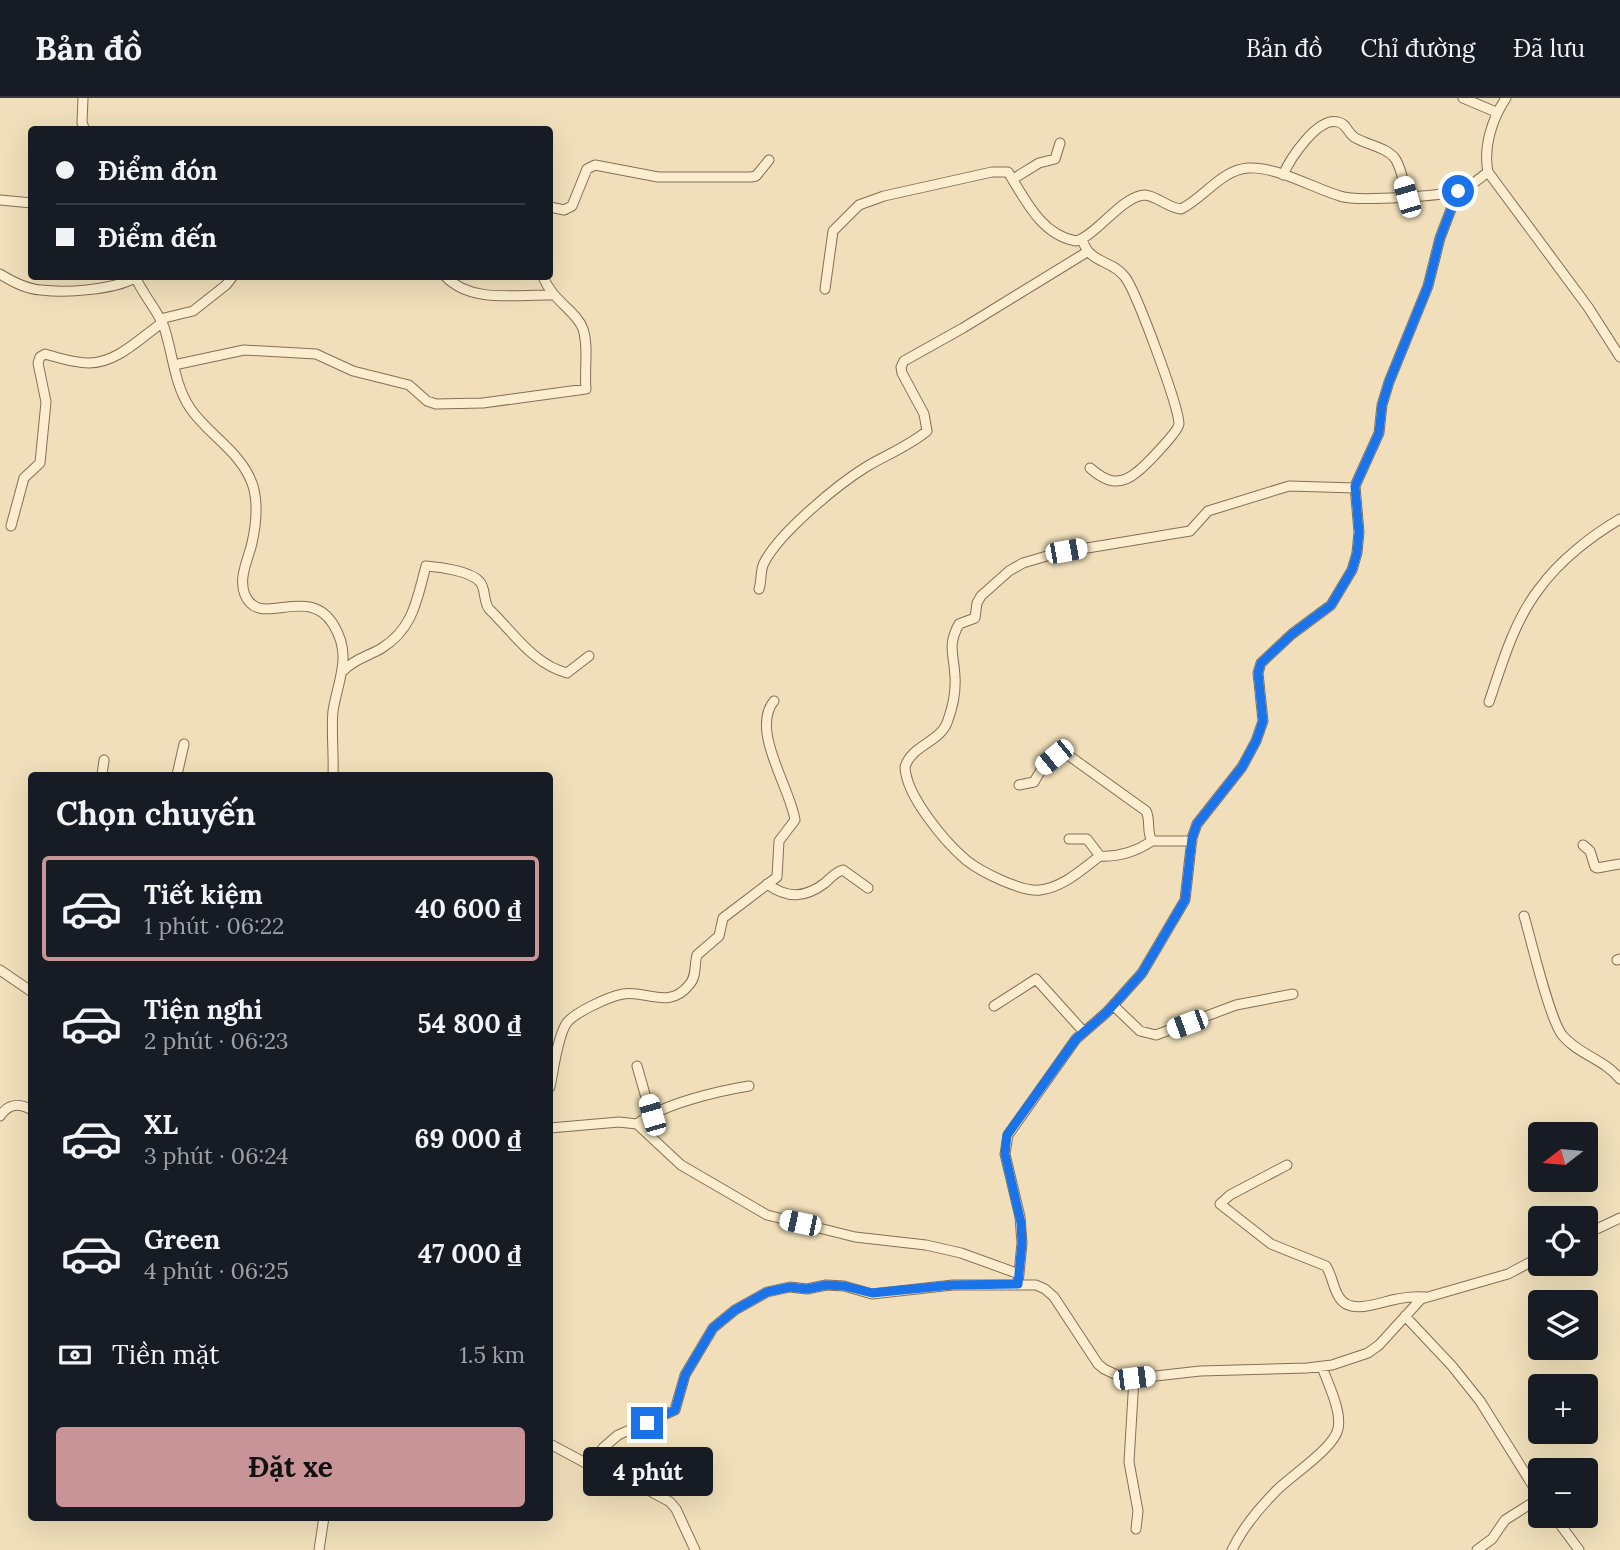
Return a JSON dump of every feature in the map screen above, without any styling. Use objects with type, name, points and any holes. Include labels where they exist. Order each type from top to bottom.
[{"type":"street","points":[[83,98],[84,126]]},
{"type":"street","points":[[1463,98],[1496,112]]},
{"type":"street","points":[[1506,98],[1496,112],[1490,134],[1488,172],[1588,307],[1620,357]]},
{"type":"street","points":[[1283,175],[1290,158],[1311,135],[1327,123],[1339,122],[1353,136],[1393,157],[1398,164],[1407,197]]},
{"type":"street","points":[[1013,179],[1039,163],[1055,159],[1060,143]]},
{"type":"street","points":[[553,208],[564,210],[572,206],[587,169],[595,165],[659,177],[751,177],[756,176],[769,160]]},
{"type":"street","points":[[825,289],[833,231],[859,205],[884,196],[992,172],[1008,172],[1041,222],[1063,237],[1076,241],[1140,197],[1149,196],[1181,209],[1224,177],[1239,170],[1255,168],[1283,175],[1343,198],[1407,197],[1458,191],[1488,172]]},
{"type":"street","points":[[1018,1284],[1022,1251],[1021,1223],[1005,1154],[1007,1135],[1063,1054],[1083,1031],[1114,1006],[1142,973],[1184,904],[1192,841],[1201,816],[1242,767],[1256,741],[1263,721],[1258,673],[1261,663],[1292,634],[1331,605],[1352,570],[1359,532],[1354,488],[1379,433],[1382,405],[1389,382],[1428,286],[1440,238],[1458,191]]},
{"type":"street","points":[[0,200],[28,203]]},
{"type":"street","points":[[1082,239],[1087,252],[1122,274],[1131,287],[1163,370],[1179,423],[1176,431],[1144,466],[1126,480],[1119,483],[1107,481],[1090,468]]},
{"type":"street","points":[[759,589],[762,565],[787,532],[846,482],[927,431],[924,414],[902,373],[901,366],[904,361],[1087,252]]},
{"type":"street","points":[[0,274],[20,286],[40,290],[106,286],[125,280]]},
{"type":"street","points":[[137,280],[161,321],[182,393],[191,408],[242,462],[253,484],[256,513],[242,582],[246,597],[258,607],[275,610],[296,604],[306,606],[325,615],[339,638],[344,656],[333,713],[333,772]]},
{"type":"street","points":[[11,526],[24,478],[40,463],[46,402],[38,363],[40,357],[45,354],[84,363],[98,362],[128,349],[161,321],[193,311],[228,280]]},
{"type":"street","points":[[449,280],[457,287],[478,295],[553,295]]},
{"type":"street","points":[[174,365],[244,349],[316,354],[362,373],[410,384],[426,401],[436,404],[483,403],[586,389],[583,330],[548,289],[545,280]]},
{"type":"street","points":[[1192,841],[1152,841],[1138,850],[1100,856],[1058,885],[1037,891],[996,877],[967,861],[917,800],[905,767],[912,753],[942,732],[948,722],[955,690],[951,642],[959,624],[975,618],[981,596],[1009,571],[1023,563],[1057,553],[1191,531],[1208,511],[1289,486],[1354,488]]},
{"type":"street","points":[[1489,702],[1517,626],[1536,592],[1563,562],[1620,519]]},
{"type":"street","points":[[343,672],[358,658],[387,644],[402,628],[416,607],[426,566],[450,569],[477,579],[482,585],[485,604],[489,609],[528,650],[545,663],[567,673],[589,656]]},
{"type":"street","points":[[553,1074],[563,1032],[572,1018],[623,993],[662,998],[687,988],[695,974],[697,955],[719,936],[723,918],[777,877],[779,841],[795,820],[767,733],[766,718],[774,701]]},
{"type":"street","points":[[178,772],[184,744]]},
{"type":"street","points":[[1019,785],[1034,782],[1043,766],[1054,757],[1068,755],[1146,811],[1148,834],[1152,841]]},
{"type":"street","points":[[102,772],[104,760]]},
{"type":"street","points":[[1069,839],[1087,839],[1100,856]]},
{"type":"street","points":[[1583,845],[1590,851],[1597,869],[1620,864]]},
{"type":"street","points":[[768,884],[784,894],[804,895],[843,870],[868,888]]},
{"type":"street","points":[[1524,916],[1559,1031],[1577,1047],[1611,1068],[1620,1079]]},
{"type":"street","points":[[0,970],[28,989]]},
{"type":"street","points":[[994,1006],[1036,979],[1083,1031]]},
{"type":"street","points":[[1114,1006],[1140,1031],[1156,1035],[1242,1004],[1293,995]]},
{"type":"street","points":[[637,1066],[652,1115]]},
{"type":"street","points":[[553,1128],[619,1122],[637,1124],[652,1115],[717,1092],[749,1087]]},
{"type":"street","points":[[0,1116],[7,1108],[16,1104],[28,1108]]},
{"type":"street","points":[[637,1124],[681,1166],[767,1214],[855,1237],[926,1245],[1019,1274]]},
{"type":"street","points":[[1287,1165],[1230,1195],[1220,1204],[1271,1244],[1326,1266],[1337,1294],[1342,1302],[1349,1306],[1362,1307],[1399,1298],[1426,1297]]},
{"type":"street","points":[[1598,1228],[1620,1218]]},
{"type":"street","points":[[590,1465],[618,1434],[675,1410],[685,1375],[713,1328],[735,1310],[767,1292],[790,1287],[807,1289],[826,1285],[844,1286],[872,1293],[953,1285],[1036,1285],[1050,1293],[1098,1364],[1112,1374],[1134,1378],[1186,1371],[1322,1367],[1359,1357],[1375,1349],[1416,1302],[1508,1274],[1528,1263]]},
{"type":"street","points":[[1405,1315],[1480,1401],[1528,1479]]},
{"type":"street","points":[[1232,1550],[1252,1516],[1277,1490],[1330,1446],[1334,1439],[1338,1420],[1322,1367]]},
{"type":"street","points":[[1134,1378],[1129,1462],[1138,1511],[1136,1529]]},
{"type":"street","points":[[553,1446],[608,1475],[670,1502],[695,1550]]},
{"type":"street","points":[[1477,1550],[1492,1539],[1505,1520],[1528,1506]]},
{"type":"street","points":[[319,1550],[323,1521]]},
{"type":"street","points":[[1563,1528],[1579,1550]]},
{"type":"route","points":[[647,1423],[675,1410],[685,1375],[713,1328],[735,1310],[767,1292],[780,1288],[807,1289],[826,1285],[872,1293],[953,1285],[1018,1284],[1021,1223],[1005,1154],[1007,1135],[1063,1054],[1080,1034],[1128,991],[1142,973],[1184,904],[1192,838],[1197,824],[1242,767],[1261,728],[1263,721],[1258,673],[1261,663],[1292,634],[1331,605],[1352,570],[1359,532],[1355,486],[1379,433],[1382,405],[1389,382],[1433,274],[1440,238],[1458,191]]}]
